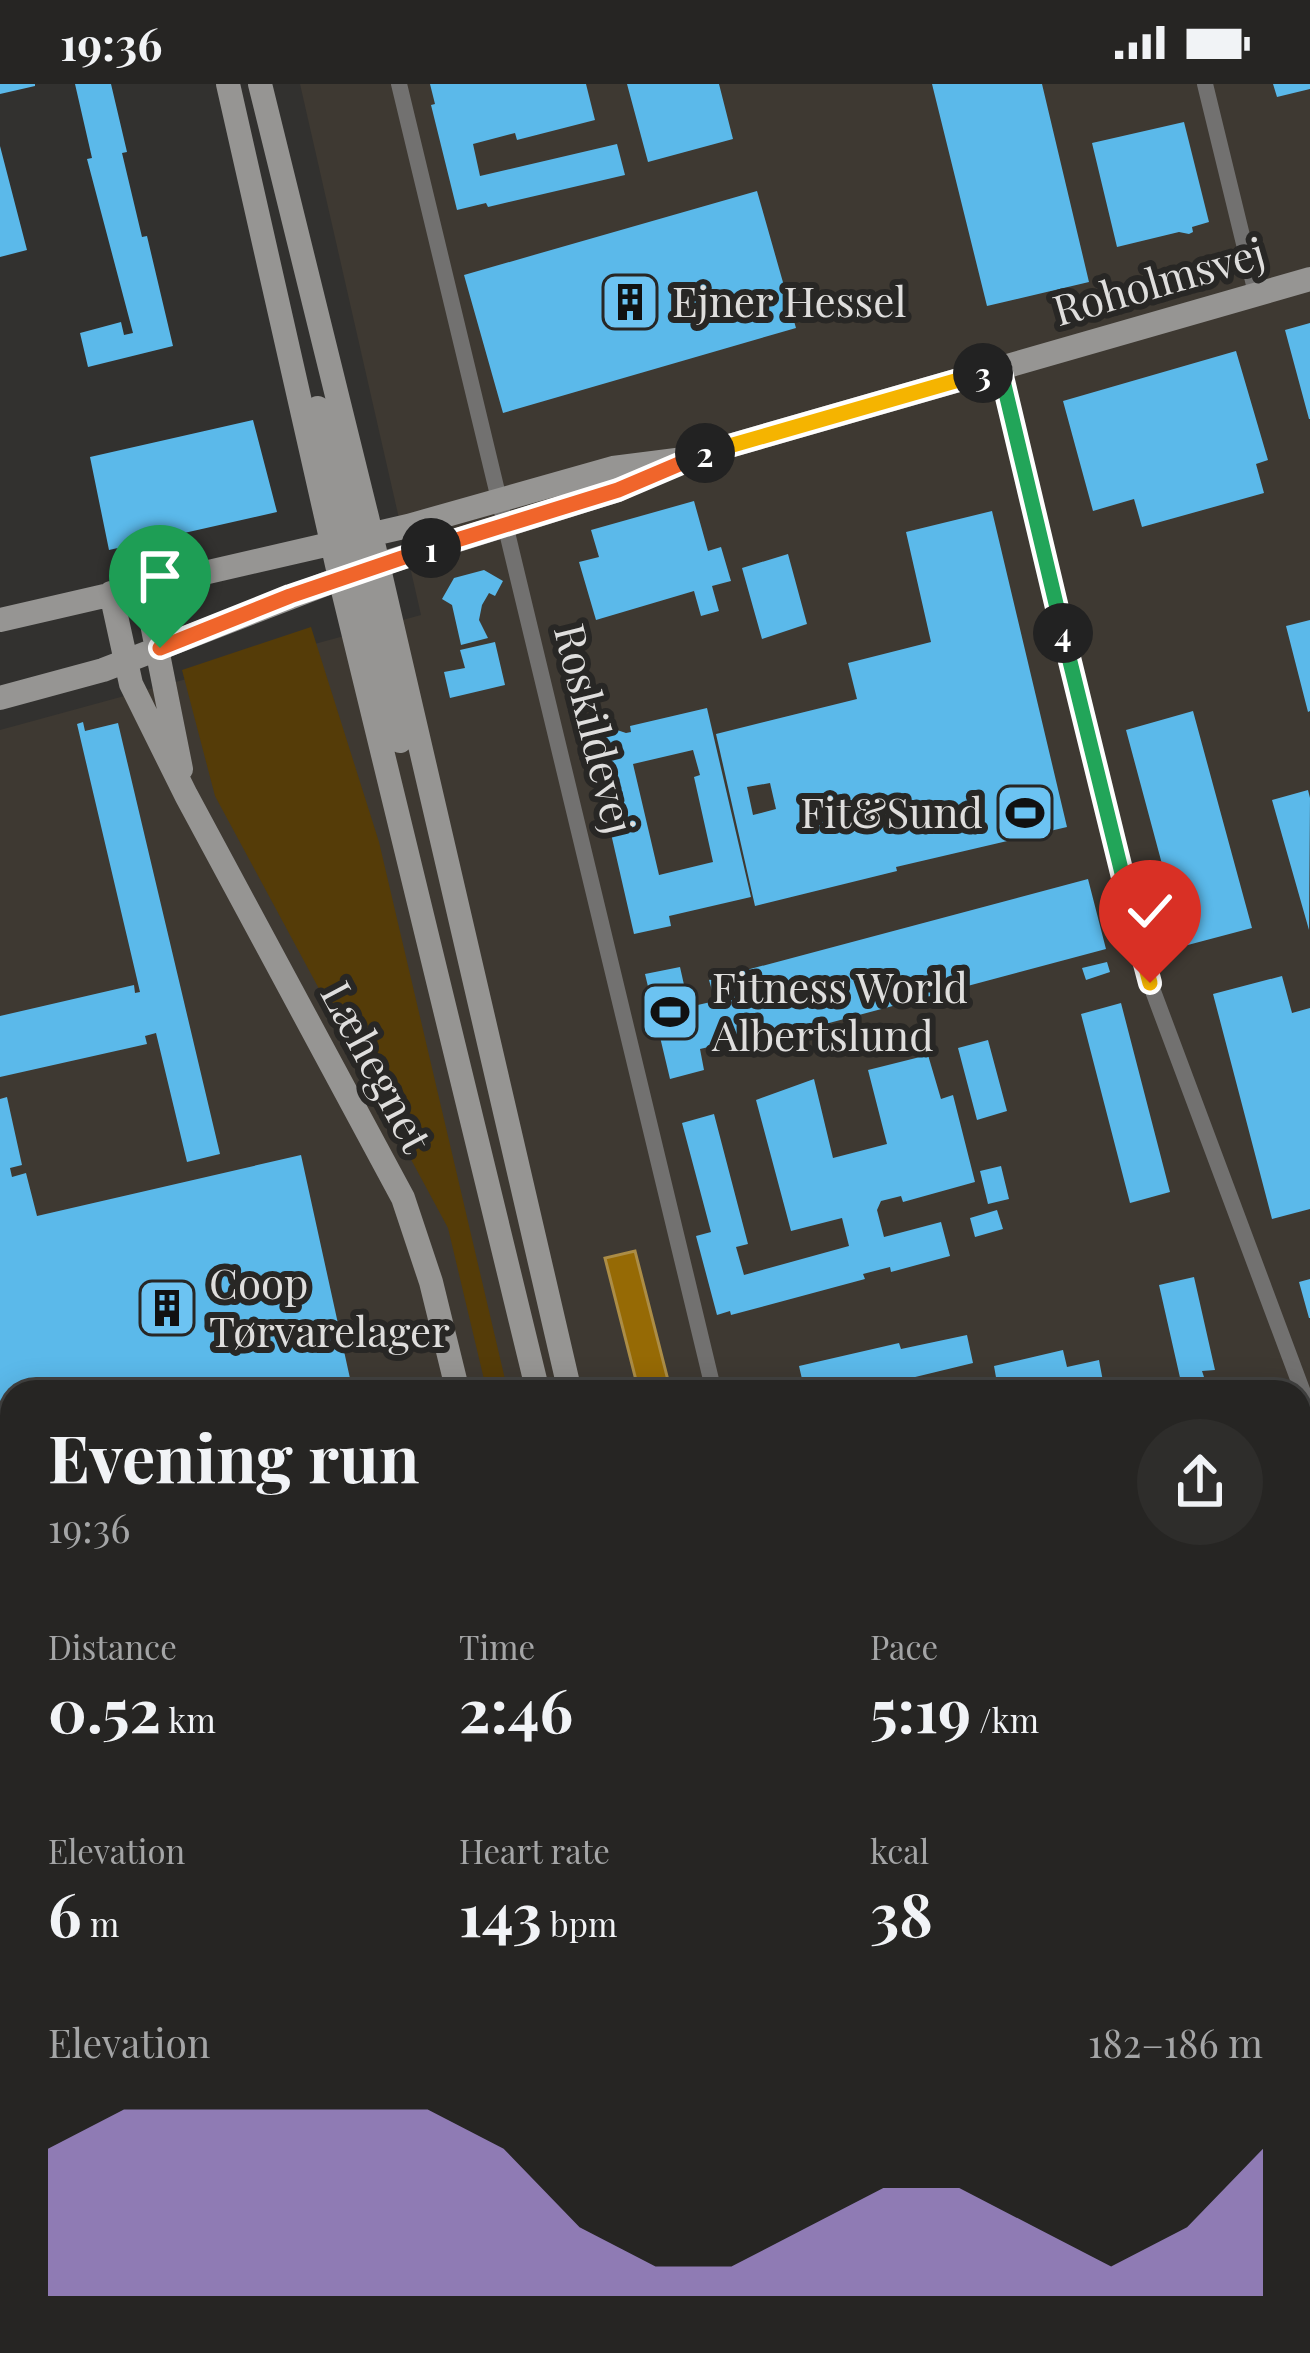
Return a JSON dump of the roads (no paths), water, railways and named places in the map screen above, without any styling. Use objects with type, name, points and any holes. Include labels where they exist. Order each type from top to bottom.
[{"type":"street","points":[[228,84],[282,323],[429,793],[567,1380]]},
{"type":"street","points":[[247,84],[290,217]]},
{"type":"street","points":[[260,84],[359,572],[535,1380]]},
{"type":"street","name":"Roskildevej","points":[[399,84],[711,1380]]},
{"type":"street","points":[[1204,84],[1256,293]]},
{"type":"street","name":"Roholmsvej","points":[[0,620],[352,539],[613,468],[684,459],[1310,279]]},
{"type":"street","points":[[1000,368],[1150,983],[1298,1380]]},
{"type":"street","name":"Roholmsvej","points":[[0,698],[125,662],[359,572],[618,490],[684,459]]},
{"type":"street","name":"Læhegnet","points":[[144,584],[186,795]]},
{"type":"street","name":"Læhegnet","points":[[111,593],[130,684],[403,1198],[431,1282],[455,1380]]},
{"type":"place","name":"Ejner Hessel","points":[[630,302]]},
{"type":"place","name":"Fit&Sund","points":[[1025,813]]},
{"type":"place","name":"Fitness World Albertslund","points":[[670,1012]]},
{"type":"place","name":"Coop Tørvarelager","points":[[167,1308]]}]
